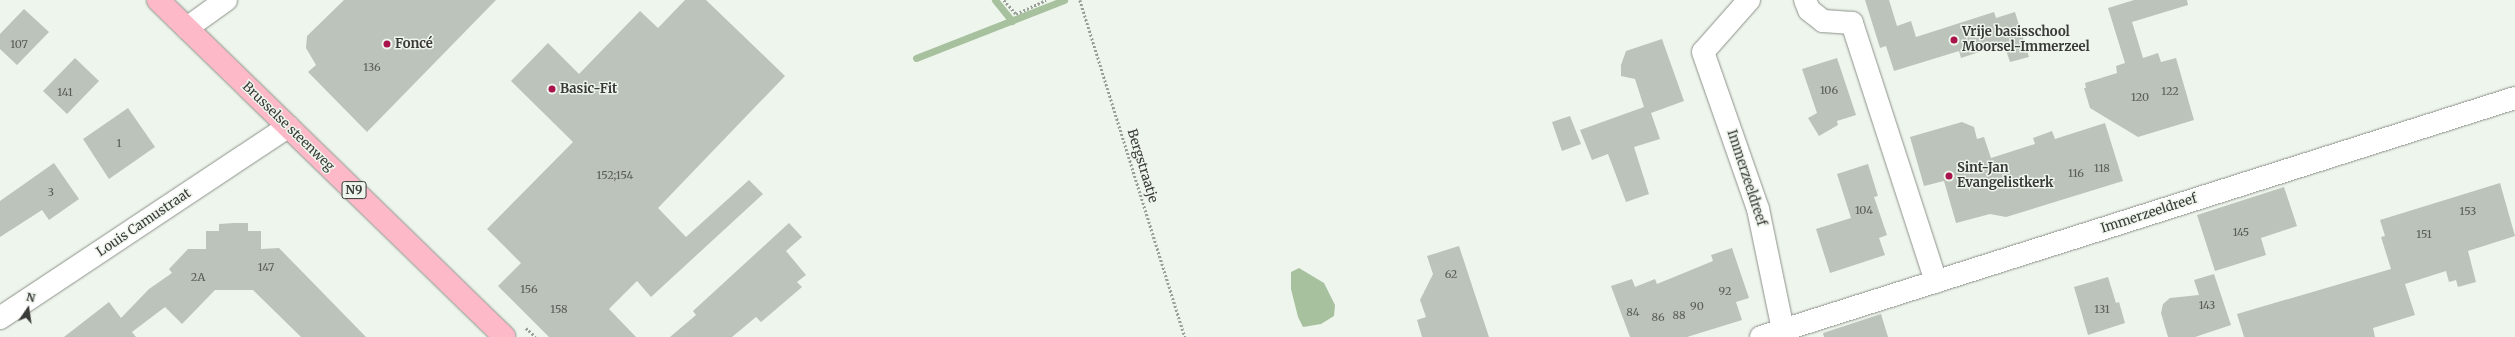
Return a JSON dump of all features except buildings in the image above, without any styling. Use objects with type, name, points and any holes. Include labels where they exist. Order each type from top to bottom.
[{"type":"main road","name":"Brusselse steenweg","points":[[158,0],[288,127],[420,252],[504,337]]},
{"type":"street","points":[[187,28],[226,0]]},
{"type":"street","name":"Immerzeeldreef","points":[[1749,0],[1703,52],[1758,209],[1783,330]]},
{"type":"street","points":[[1805,0],[1809,10],[1822,21],[1852,23],[1936,282]]},
{"type":"street","name":"Immerzeeldreef","points":[[1761,337],[2515,98]]},
{"type":"street","name":"Louis Camustraat","points":[[0,318],[288,127]]},
{"type":"path","points":[[1004,0],[1016,14],[1046,0]]},
{"type":"path","name":"Bergstraatje","points":[[1080,0],[1185,337]]},
{"type":"shaded area","points":[[1299,268],[1324,283],[1335,305],[1334,316],[1321,324],[1303,327],[1298,317],[1291,289],[1291,272]]},
{"type":"waterway","points":[[995,0],[1012,21]]},
{"type":"waterway","points":[[916,58],[1064,0]]},
{"type":"place","name":"Vrije basisschool Moorsel-Immerzeel","points":[[1954,40]]},
{"type":"place","name":"Foncé","points":[[387,44]]},
{"type":"place","name":"Basic-Fit","points":[[552,89]]},
{"type":"place","name":"Sint-Jan Evangelistkerk","points":[[1949,176]]}]
